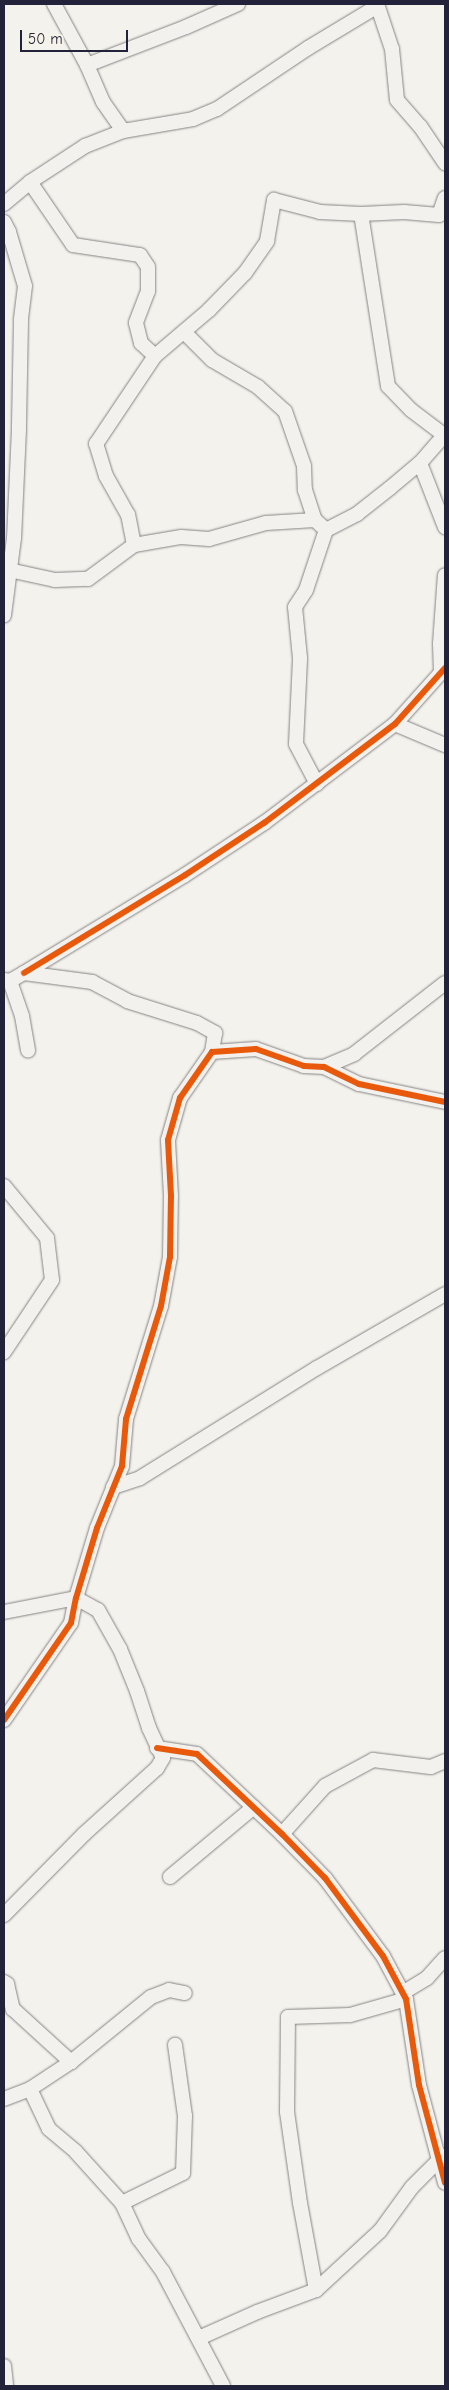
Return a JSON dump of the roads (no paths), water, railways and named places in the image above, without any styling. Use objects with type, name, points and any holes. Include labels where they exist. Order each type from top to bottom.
[{"type":"street","points":[[54,4],[87,65],[103,102],[123,131]]},
{"type":"street","points":[[87,65],[186,27],[238,4]]},
{"type":"street","points":[[4,204],[30,182],[85,146],[123,131],[193,119],[217,109],[376,5],[392,49],[397,100],[420,126],[445,163]]},
{"type":"street","points":[[30,182],[73,244],[140,254],[148,267],[148,291],[136,323],[141,343],[155,356]]},
{"type":"street","points":[[134,545],[128,515],[106,476],[96,444],[155,356],[184,332],[245,273],[267,241],[274,200],[320,212],[361,214],[404,212],[439,215],[445,198]]},
{"type":"street","points":[[317,784],[296,744],[300,658],[295,607],[306,590],[326,530],[357,514],[420,463],[445,434],[411,410],[388,386],[361,214]]},
{"type":"street","points":[[4,222],[9,232],[24,286],[21,321],[19,429],[9,537],[10,570],[4,615]]},
{"type":"street","points":[[184,332],[212,360],[258,387],[285,411],[304,466],[305,490],[315,520],[326,530]]},
{"type":"street","points":[[420,463],[445,527]]},
{"type":"street","points":[[10,570],[55,580],[88,579],[134,545],[181,536],[209,539],[266,523],[315,520]]},
{"type":"street","points":[[28,1050],[22,1016],[7,980],[24,973],[185,875],[317,784],[395,724],[443,670],[440,644],[445,575]]},
{"type":"street","points":[[395,724],[445,745]]},
{"type":"street","points":[[4,1720],[70,1623],[97,1528],[122,1466],[126,1419],[161,1306],[170,1257],[171,1196],[168,1140],[180,1098],[212,1052],[214,1033],[197,1023],[127,1002],[92,982],[24,973]]},
{"type":"street","points":[[324,1067],[354,1054],[445,983]]},
{"type":"street","points":[[212,1052],[256,1049],[304,1066],[324,1067],[359,1084],[445,1102]]},
{"type":"street","points":[[4,1186],[47,1238],[52,1280],[4,1352]]},
{"type":"street","points":[[113,1487],[140,1478],[317,1368],[445,1294]]},
{"type":"street","points":[[4,1612],[76,1598],[98,1610],[120,1649],[157,1748],[163,1758],[157,1768],[84,1834],[4,1915]]},
{"type":"street","points":[[157,1748],[197,1754],[282,1834],[325,1878],[383,1956],[405,1995],[419,2085],[442,2157],[445,2183]]},
{"type":"street","points":[[282,1834],[325,1786],[374,1760],[431,1767],[445,1761]]},
{"type":"street","points":[[170,1877],[254,1807]]},
{"type":"street","points":[[316,2290],[287,2112],[288,2018],[350,2015],[405,1995],[428,1978],[445,1958]]},
{"type":"street","points":[[4,1982],[7,1984],[13,2009],[71,2062]]},
{"type":"street","points":[[4,2099],[30,2089],[71,2062],[151,1998],[168,1990],[185,1993]]},
{"type":"street","points":[[122,2203],[183,2173],[185,2116],[175,2045]]},
{"type":"street","points":[[30,2089],[50,2129],[76,2152],[122,2203],[139,2239],[163,2272],[223,2386]]},
{"type":"street","points":[[199,2338],[257,2312],[316,2290],[380,2231],[412,2186],[442,2157]]},
{"type":"street","points":[[4,2366],[6,2386]]}]
